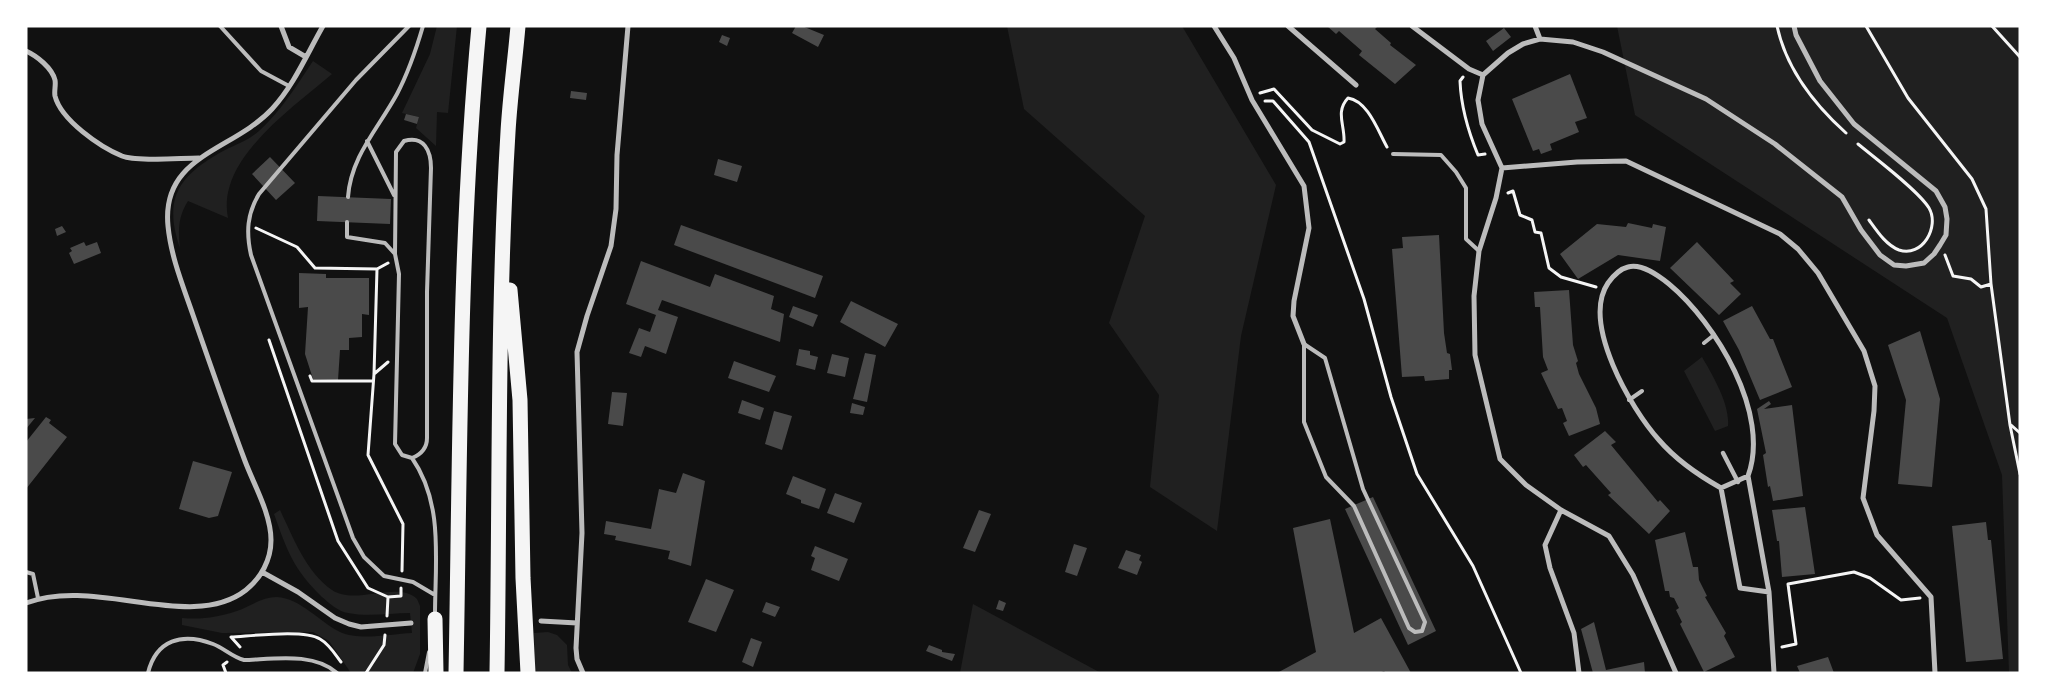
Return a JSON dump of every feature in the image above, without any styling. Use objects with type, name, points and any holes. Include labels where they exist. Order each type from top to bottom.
[{"type":"highway","points":[[456,673],[463,287],[469,129],[479,26]]},
{"type":"highway","points":[[497,673],[500,353],[504,219],[508,130],[518,26]]},
{"type":"highway","points":[[504,219],[520,400],[523,578],[528,673]]},
{"type":"highway","points":[[435,619],[436,673]]},
{"type":"street","points":[[281,26],[289,47],[306,57]]},
{"type":"street","points":[[26,603],[38,598],[80,594],[190,608],[210,607],[245,590],[262,572],[268,558],[270,528],[218,390],[171,248],[168,223],[169,198],[180,175],[199,158],[248,131],[272,108],[289,86],[322,26]]},
{"type":"street","points":[[583,673],[577,659],[576,648],[582,533],[577,352],[611,246],[616,209],[617,155],[628,26]]},
{"type":"street","points":[[1214,26],[1234,58],[1252,100],[1304,186],[1309,228],[1294,301],[1293,316],[1304,344]]},
{"type":"street","points":[[1288,26],[1356,85]]},
{"type":"street","points":[[1412,26],[1470,68],[1483,75]]},
{"type":"street","points":[[1535,26],[1540,39]]},
{"type":"street","points":[[1676,673],[1633,575],[1609,536],[1560,510],[1526,485],[1500,459],[1476,355],[1474,296],[1478,251],[1496,198],[1502,168],[1482,124],[1478,100],[1483,75],[1508,52],[1523,44],[1540,39],[1574,42],[1603,52],[1706,100],[1775,144],[1842,198],[1861,230],[1880,256],[1894,266],[1924,263],[1934,254],[1946,235],[1947,219],[1945,207],[1936,192],[1854,124],[1820,81],[1796,35],[1794,26]]},
{"type":"street","points":[[26,50],[38,58],[55,79],[55,96],[68,116],[80,130],[97,141],[123,156],[199,158]]},
{"type":"street","points":[[1502,168],[1577,162],[1626,161],[1773,230],[1798,249],[1818,273],[1864,351],[1875,386],[1874,411],[1863,498],[1877,536],[1931,597],[1935,673]]},
{"type":"street","points":[[1748,476],[1721,488],[1692,472],[1658,440],[1629,400],[1613,368],[1604,336],[1600,305],[1604,289],[1613,276],[1629,266],[1643,268],[1660,277],[1681,294],[1714,335],[1732,362],[1743,391],[1753,432],[1754,460],[1748,476],[1768,592],[1774,673]]},
{"type":"street","points":[[1723,453],[1738,482]]},
{"type":"street","points":[[1721,488],[1740,588],[1768,592]]},
{"type":"street","points":[[1560,510],[1545,546],[1550,568],[1574,633],[1578,673]]},
{"type":"street","points":[[262,572],[298,592],[335,618],[349,624],[361,627],[412,623]]},
{"type":"street","points":[[541,621],[577,623]]},
{"type":"lane","points":[[220,26],[261,71],[289,86]]},
{"type":"lane","points":[[409,26],[356,80],[259,194],[252,204],[248,225],[253,261],[353,538],[364,557],[384,576],[413,582],[435,595]]},
{"type":"lane","points":[[348,197],[349,181],[354,165],[396,96],[408,70],[423,26]]},
{"type":"lane","points":[[412,458],[423,451],[427,438],[427,292],[431,168],[430,152],[422,142],[416,139],[404,141],[396,152],[395,254],[399,274],[395,444],[402,455],[412,458],[421,470],[431,494],[437,537],[435,619],[425,673]]},
{"type":"lane","points":[[367,141],[395,197]]},
{"type":"lane","points":[[1393,154],[1441,156],[1456,172],[1466,188],[1466,239],[1478,251]]},
{"type":"lane","points":[[348,222],[347,236],[377,240],[385,243],[395,254]]},
{"type":"lane","points":[[1704,342],[1714,335]]},
{"type":"lane","points":[[1304,344],[1325,358],[1363,489],[1425,622],[1422,631],[1415,632],[1409,628],[1354,506],[1326,477],[1304,422],[1304,344]]},
{"type":"lane","points":[[1629,400],[1642,391]]},
{"type":"lane","points":[[26,572],[33,574],[38,598]]},
{"type":"lane","points":[[148,673],[152,660],[158,651],[167,643],[175,640],[200,640],[244,660],[310,660],[328,665],[337,673]]},
{"type":"path","points":[[1866,26],[1908,98],[1972,179],[1986,209],[1991,284],[2010,424],[2020,474]]},
{"type":"path","points":[[1992,26],[2020,57]]},
{"type":"path","points":[[1252,100],[1262,92],[1274,89],[1312,130],[1340,144],[1344,142],[1340,106],[1348,98],[1355,99],[1374,121],[1393,154]]},
{"type":"path","points":[[1252,100],[1273,101],[1309,142],[1364,299],[1390,397],[1417,474],[1473,566],[1521,673]]},
{"type":"path","points":[[1496,198],[1513,191],[1520,215],[1532,220],[1535,232],[1541,233],[1549,268],[1561,277],[1604,289]]},
{"type":"path","points":[[248,225],[297,247],[315,268],[377,269]]},
{"type":"path","points":[[1940,245],[1953,276],[1971,279],[1981,287],[1991,284]]},
{"type":"path","points":[[374,374],[396,355]]},
{"type":"path","points":[[310,376],[312,381],[373,381]]},
{"type":"path","points":[[2010,424],[2020,433]]},
{"type":"path","points":[[1771,649],[1796,644],[1788,584],[1854,572],[1870,578],[1901,600],[1931,597]]},
{"type":"path","points":[[226,673],[223,665],[241,647],[231,636],[306,634],[320,639],[333,650],[345,668]]},
{"type":"shaded area","points":[[437,26],[457,26],[448,113],[437,112],[436,146],[416,128],[419,117],[402,113],[430,54]]},
{"type":"shaded area","points":[[1007,26],[1182,26],[1276,185],[1241,336],[1217,531],[1150,487],[1159,395],[1109,323],[1145,216],[1024,109]]},
{"type":"shaded area","points":[[1617,26],[2020,26],[2020,673],[2009,673],[2002,475],[1947,318],[1635,115]]},
{"type":"shaded area","points":[[313,61],[332,74],[279,119],[245,155],[234,175],[227,196],[228,218],[188,201],[182,213],[180,224],[180,248],[173,214],[179,188],[197,168],[259,131],[282,106]]},
{"type":"shaded area","points":[[1702,357],[1720,390],[1728,417],[1728,426],[1715,431],[1684,371]]},
{"type":"shaded area","points":[[280,510],[308,564],[323,583],[332,590],[341,594],[352,595],[399,592],[409,594],[417,599],[420,606],[420,654],[413,673],[351,673],[329,641],[313,632],[222,633],[182,625],[182,618],[203,618],[223,615],[262,600],[277,597],[294,601],[332,628],[348,635],[366,637],[412,633],[410,613],[371,615],[348,613],[338,609],[322,597],[297,568],[287,549],[274,514]]},
{"type":"shaded area","points":[[973,604],[1101,673],[960,673]]},
{"type":"shaded area","points":[[548,632],[557,635],[567,645],[568,665],[572,673],[535,673],[534,633]]},
{"type":"building","points":[[796,26],[802,26],[824,35],[818,47],[792,33]]},
{"type":"building","points":[[1327,26],[1378,26],[1375,29],[1391,43],[1390,45],[1416,65],[1395,84],[1359,55],[1362,51],[1339,31],[1336,34]]},
{"type":"building","points":[[1504,28],[1511,37],[1493,51],[1486,41]]},
{"type":"building","points":[[722,35],[730,38],[727,46],[719,42]]},
{"type":"building","points":[[1570,74],[1587,118],[1575,122],[1579,132],[1550,144],[1552,150],[1541,154],[1539,149],[1533,151],[1512,99]]},
{"type":"building","points":[[571,91],[587,93],[586,100],[570,98]]},
{"type":"building","points":[[406,114],[419,117],[417,124],[404,120]]},
{"type":"building","points":[[270,157],[295,183],[276,200],[252,174]]},
{"type":"building","points":[[718,159],[742,166],[737,182],[714,175]]},
{"type":"building","points":[[318,196],[391,199],[390,224],[317,221]]},
{"type":"building","points":[[1628,223],[1652,228],[1653,224],[1666,227],[1660,261],[1618,255],[1578,279],[1560,254],[1597,224],[1626,227]]},
{"type":"building","points":[[681,225],[823,276],[815,298],[674,245]]},
{"type":"building","points":[[62,226],[66,232],[57,236],[55,229]]},
{"type":"building","points":[[1439,235],[1444,333],[1452,370],[1449,370],[1449,379],[1425,381],[1424,376],[1402,377],[1392,249],[1403,248],[1402,237]]},
{"type":"building","points":[[84,242],[86,246],[97,242],[101,253],[74,264],[69,253],[72,251],[70,248]]},
{"type":"building","points":[[1697,242],[1734,281],[1730,283],[1741,294],[1719,315],[1670,268]]},
{"type":"building","points":[[641,261],[710,287],[715,274],[774,296],[771,309],[784,314],[780,342],[662,300],[658,310],[678,317],[666,354],[645,346],[641,357],[629,353],[639,328],[650,332],[656,315],[626,304]]},
{"type":"building","points":[[299,273],[326,274],[326,278],[369,278],[369,315],[362,314],[362,337],[349,338],[349,350],[340,350],[338,380],[313,379],[305,354],[308,307],[299,308]]},
{"type":"building","points":[[1569,290],[1573,345],[1578,361],[1576,363],[1579,374],[1596,408],[1600,424],[1569,436],[1563,423],[1567,421],[1562,408],[1558,409],[1541,373],[1548,370],[1543,357],[1540,307],[1535,307],[1534,292]]},
{"type":"building","points":[[851,301],[898,324],[885,347],[840,322]]},
{"type":"building","points":[[793,306],[818,315],[813,327],[789,317]]},
{"type":"building","points":[[1752,306],[1770,339],[1773,339],[1792,387],[1760,400],[1739,350],[1723,321]]},
{"type":"building","points":[[1920,331],[1940,399],[1932,487],[1898,484],[1906,400],[1888,345]]},
{"type":"building","points":[[799,349],[810,351],[810,355],[818,357],[815,370],[796,365]]},
{"type":"building","points":[[865,353],[876,355],[867,402],[853,399]]},
{"type":"building","points":[[832,354],[849,358],[845,377],[827,373]]},
{"type":"building","points":[[734,361],[776,376],[769,392],[728,378]]},
{"type":"building","points":[[612,392],[627,393],[623,426],[608,424]]},
{"type":"building","points":[[742,400],[764,408],[760,420],[738,413]]},
{"type":"building","points":[[1769,401],[1771,404],[1764,409],[1792,405],[1803,496],[1773,501],[1770,486],[1768,487],[1763,455],[1766,453],[1757,409]]},
{"type":"building","points":[[852,403],[865,407],[863,415],[850,413]]},
{"type":"building","points":[[774,411],[792,416],[782,450],[765,444]]},
{"type":"building","points":[[46,417],[51,420],[49,423],[67,437],[26,489],[26,442]]},
{"type":"building","points":[[35,418],[26,429],[26,419]]},
{"type":"building","points":[[1605,431],[1616,442],[1611,445],[1658,502],[1660,500],[1670,511],[1649,534],[1608,495],[1611,493],[1586,465],[1583,467],[1574,455]]},
{"type":"building","points":[[193,461],[232,472],[218,516],[209,518],[179,509]]},
{"type":"building","points":[[683,473],[705,481],[691,566],[668,559],[670,551],[615,540],[616,536],[604,534],[606,521],[651,529],[659,489],[676,493]]},
{"type":"building","points":[[793,476],[826,489],[819,509],[801,503],[801,500],[786,494]]},
{"type":"building","points":[[835,493],[862,503],[854,523],[827,513]]},
{"type":"building","points":[[1373,497],[1436,631],[1408,645],[1345,509]]},
{"type":"building","points":[[1805,507],[1815,574],[1782,577],[1779,541],[1777,541],[1772,510]]},
{"type":"building","points":[[979,510],[991,514],[975,552],[963,548]]},
{"type":"building","points":[[1330,519],[1354,633],[1381,618],[1411,673],[1386,673],[1384,671],[1379,673],[1277,673],[1316,652],[1293,528]]},
{"type":"building","points":[[1986,522],[1988,540],[1991,540],[2003,659],[1966,662],[1952,526]]},
{"type":"building","points":[[1685,532],[1693,567],[1698,567],[1699,580],[1707,596],[1705,597],[1726,633],[1724,636],[1735,657],[1704,672],[1680,624],[1682,622],[1676,610],[1679,608],[1674,598],[1670,597],[1669,591],[1665,591],[1655,540]]},
{"type":"building","points":[[1074,544],[1087,548],[1077,576],[1065,572]]},
{"type":"building","points":[[815,546],[848,559],[839,581],[811,570],[815,558],[811,556]]},
{"type":"building","points":[[1126,550],[1141,555],[1139,560],[1142,562],[1137,575],[1118,568]]},
{"type":"building","points":[[706,579],[734,590],[716,632],[688,622]]},
{"type":"building","points":[[999,600],[1006,603],[1003,611],[996,609]]},
{"type":"building","points":[[766,602],[780,607],[775,617],[762,612]]},
{"type":"building","points":[[1594,622],[1606,670],[1644,662],[1645,673],[1593,673],[1581,629]]},
{"type":"building","points":[[751,638],[762,642],[753,667],[742,662]]},
{"type":"building","points":[[929,645],[942,650],[942,652],[955,654],[952,661],[926,651]]},
{"type":"building","points":[[1828,657],[1834,673],[1800,673],[1797,666]]}]
